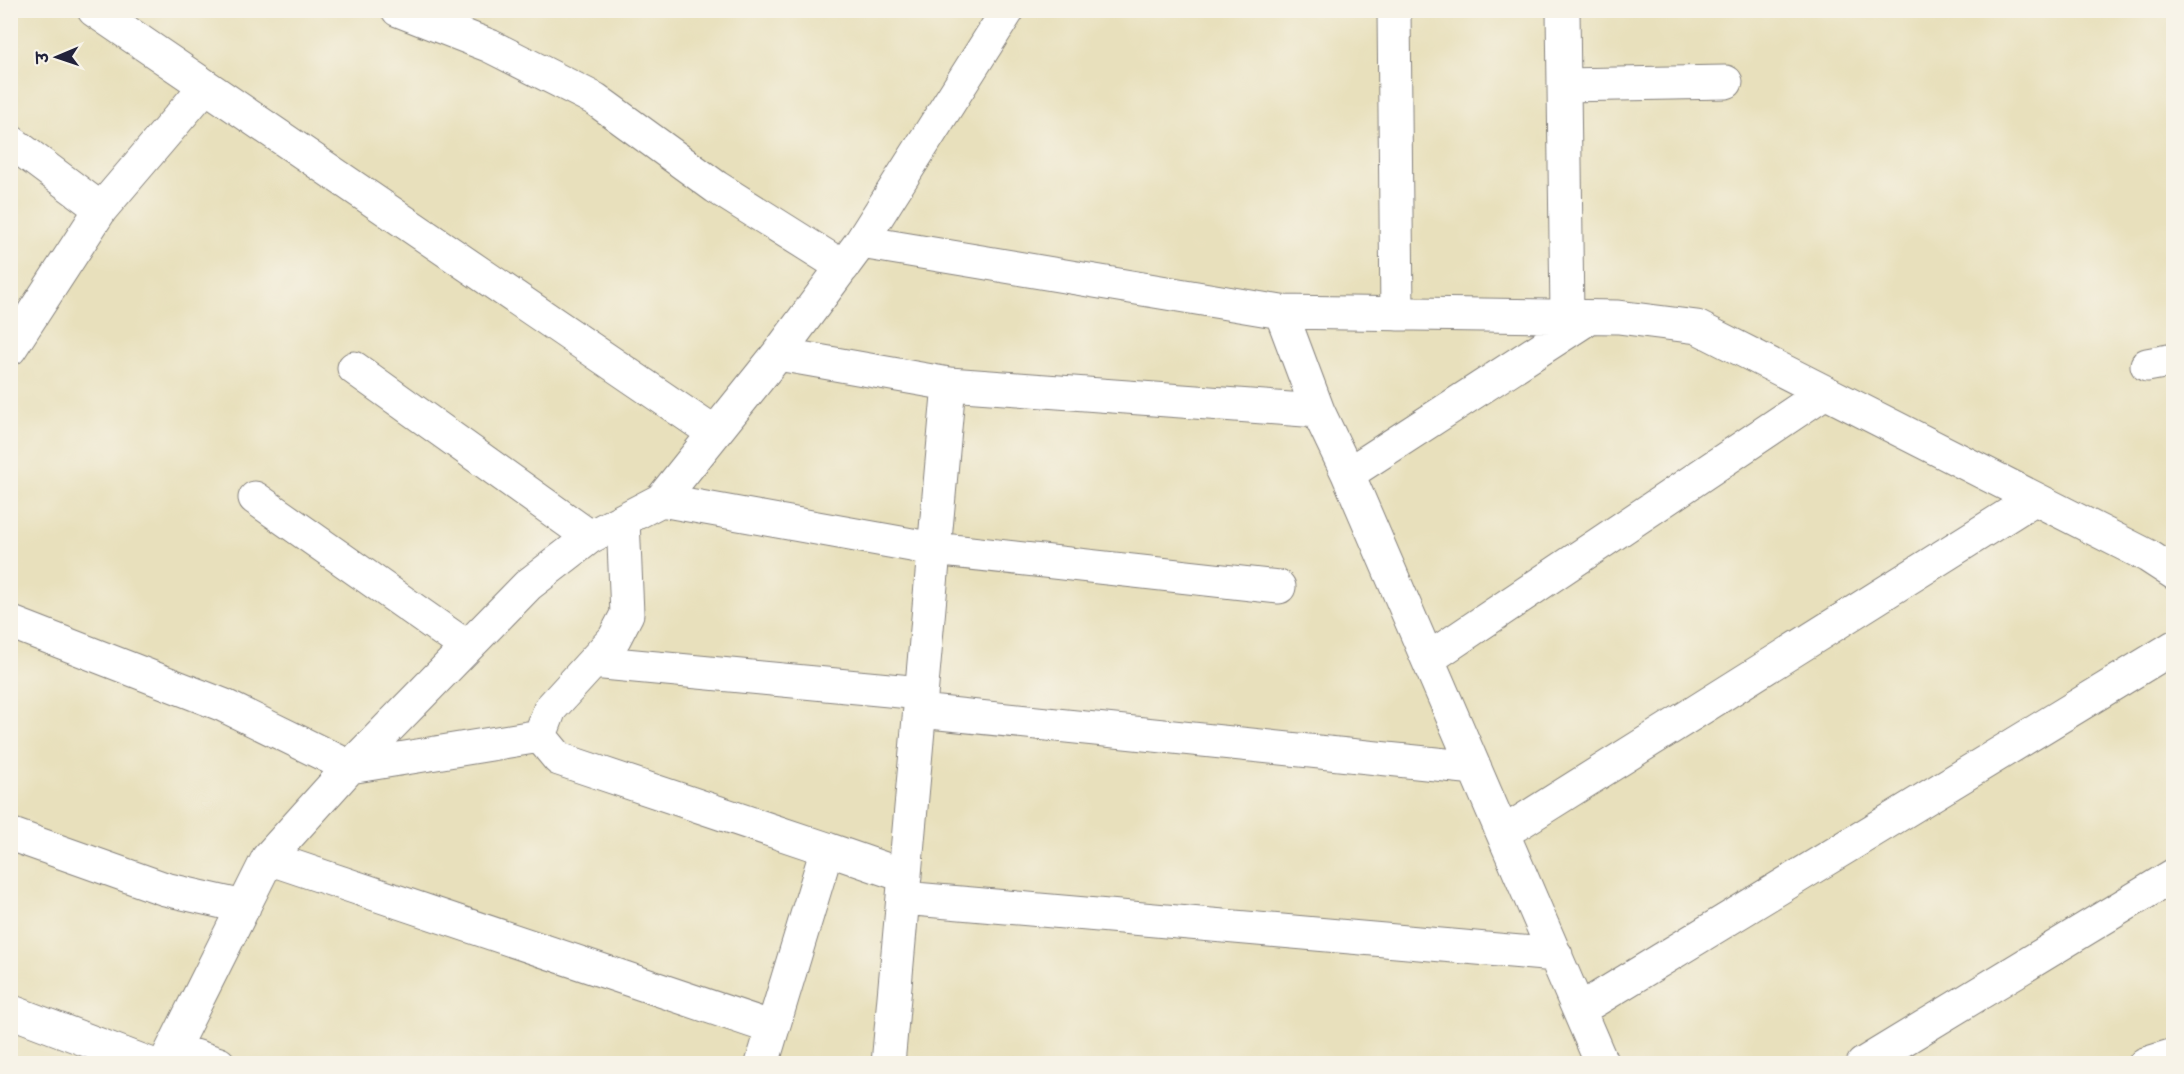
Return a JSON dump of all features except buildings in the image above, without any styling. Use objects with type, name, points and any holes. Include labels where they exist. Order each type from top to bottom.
[{"type":"street","points":[[94,10],[204,88],[714,433]]},
{"type":"street","points":[[398,10],[490,46],[595,99],[716,187],[852,254],[1281,312],[1618,317],[1697,327],[2148,556],[2174,573]]},
{"type":"street","points":[[162,1059],[268,858],[350,767],[528,585],[590,537],[662,500],[778,354],[852,254],[1008,10]]},
{"type":"street","points":[[1394,10],[1397,314]]},
{"type":"street","points":[[1563,10],[1564,85],[1578,317]]},
{"type":"street","points":[[1564,85],[1726,82]]},
{"type":"street","points":[[13,340],[100,210],[204,88]]},
{"type":"street","points":[[10,141],[100,210]]},
{"type":"street","points":[[1281,312],[1318,411],[1348,474],[1602,1064]]},
{"type":"street","points":[[1348,474],[1578,317]]},
{"type":"street","points":[[778,354],[949,384],[1318,411]]},
{"type":"street","points":[[354,368],[590,537]]},
{"type":"street","points":[[888,1064],[949,384]]},
{"type":"street","points":[[1428,659],[1825,392]]},
{"type":"street","points":[[255,498],[467,647]]},
{"type":"street","points":[[1503,833],[2034,499]]},
{"type":"street","points":[[662,500],[934,549],[1279,587]]},
{"type":"street","points":[[540,736],[550,709],[614,639],[627,614],[623,520]]},
{"type":"street","points":[[10,622],[223,705],[350,767],[540,736]]},
{"type":"street","points":[[1579,1010],[2174,647]]},
{"type":"street","points":[[593,662],[1475,768]]},
{"type":"street","points":[[540,736],[559,759],[827,849],[904,887],[1556,956]]},
{"type":"street","points":[[10,834],[165,889],[244,907]]},
{"type":"street","points":[[762,1064],[827,849]]},
{"type":"street","points":[[268,858],[773,1028]]},
{"type":"street","points":[[1863,1064],[2174,875]]},
{"type":"street","points":[[10,1011],[162,1059],[219,1064]]},
{"type":"street","points":[[2145,1064],[2174,1055]]}]
